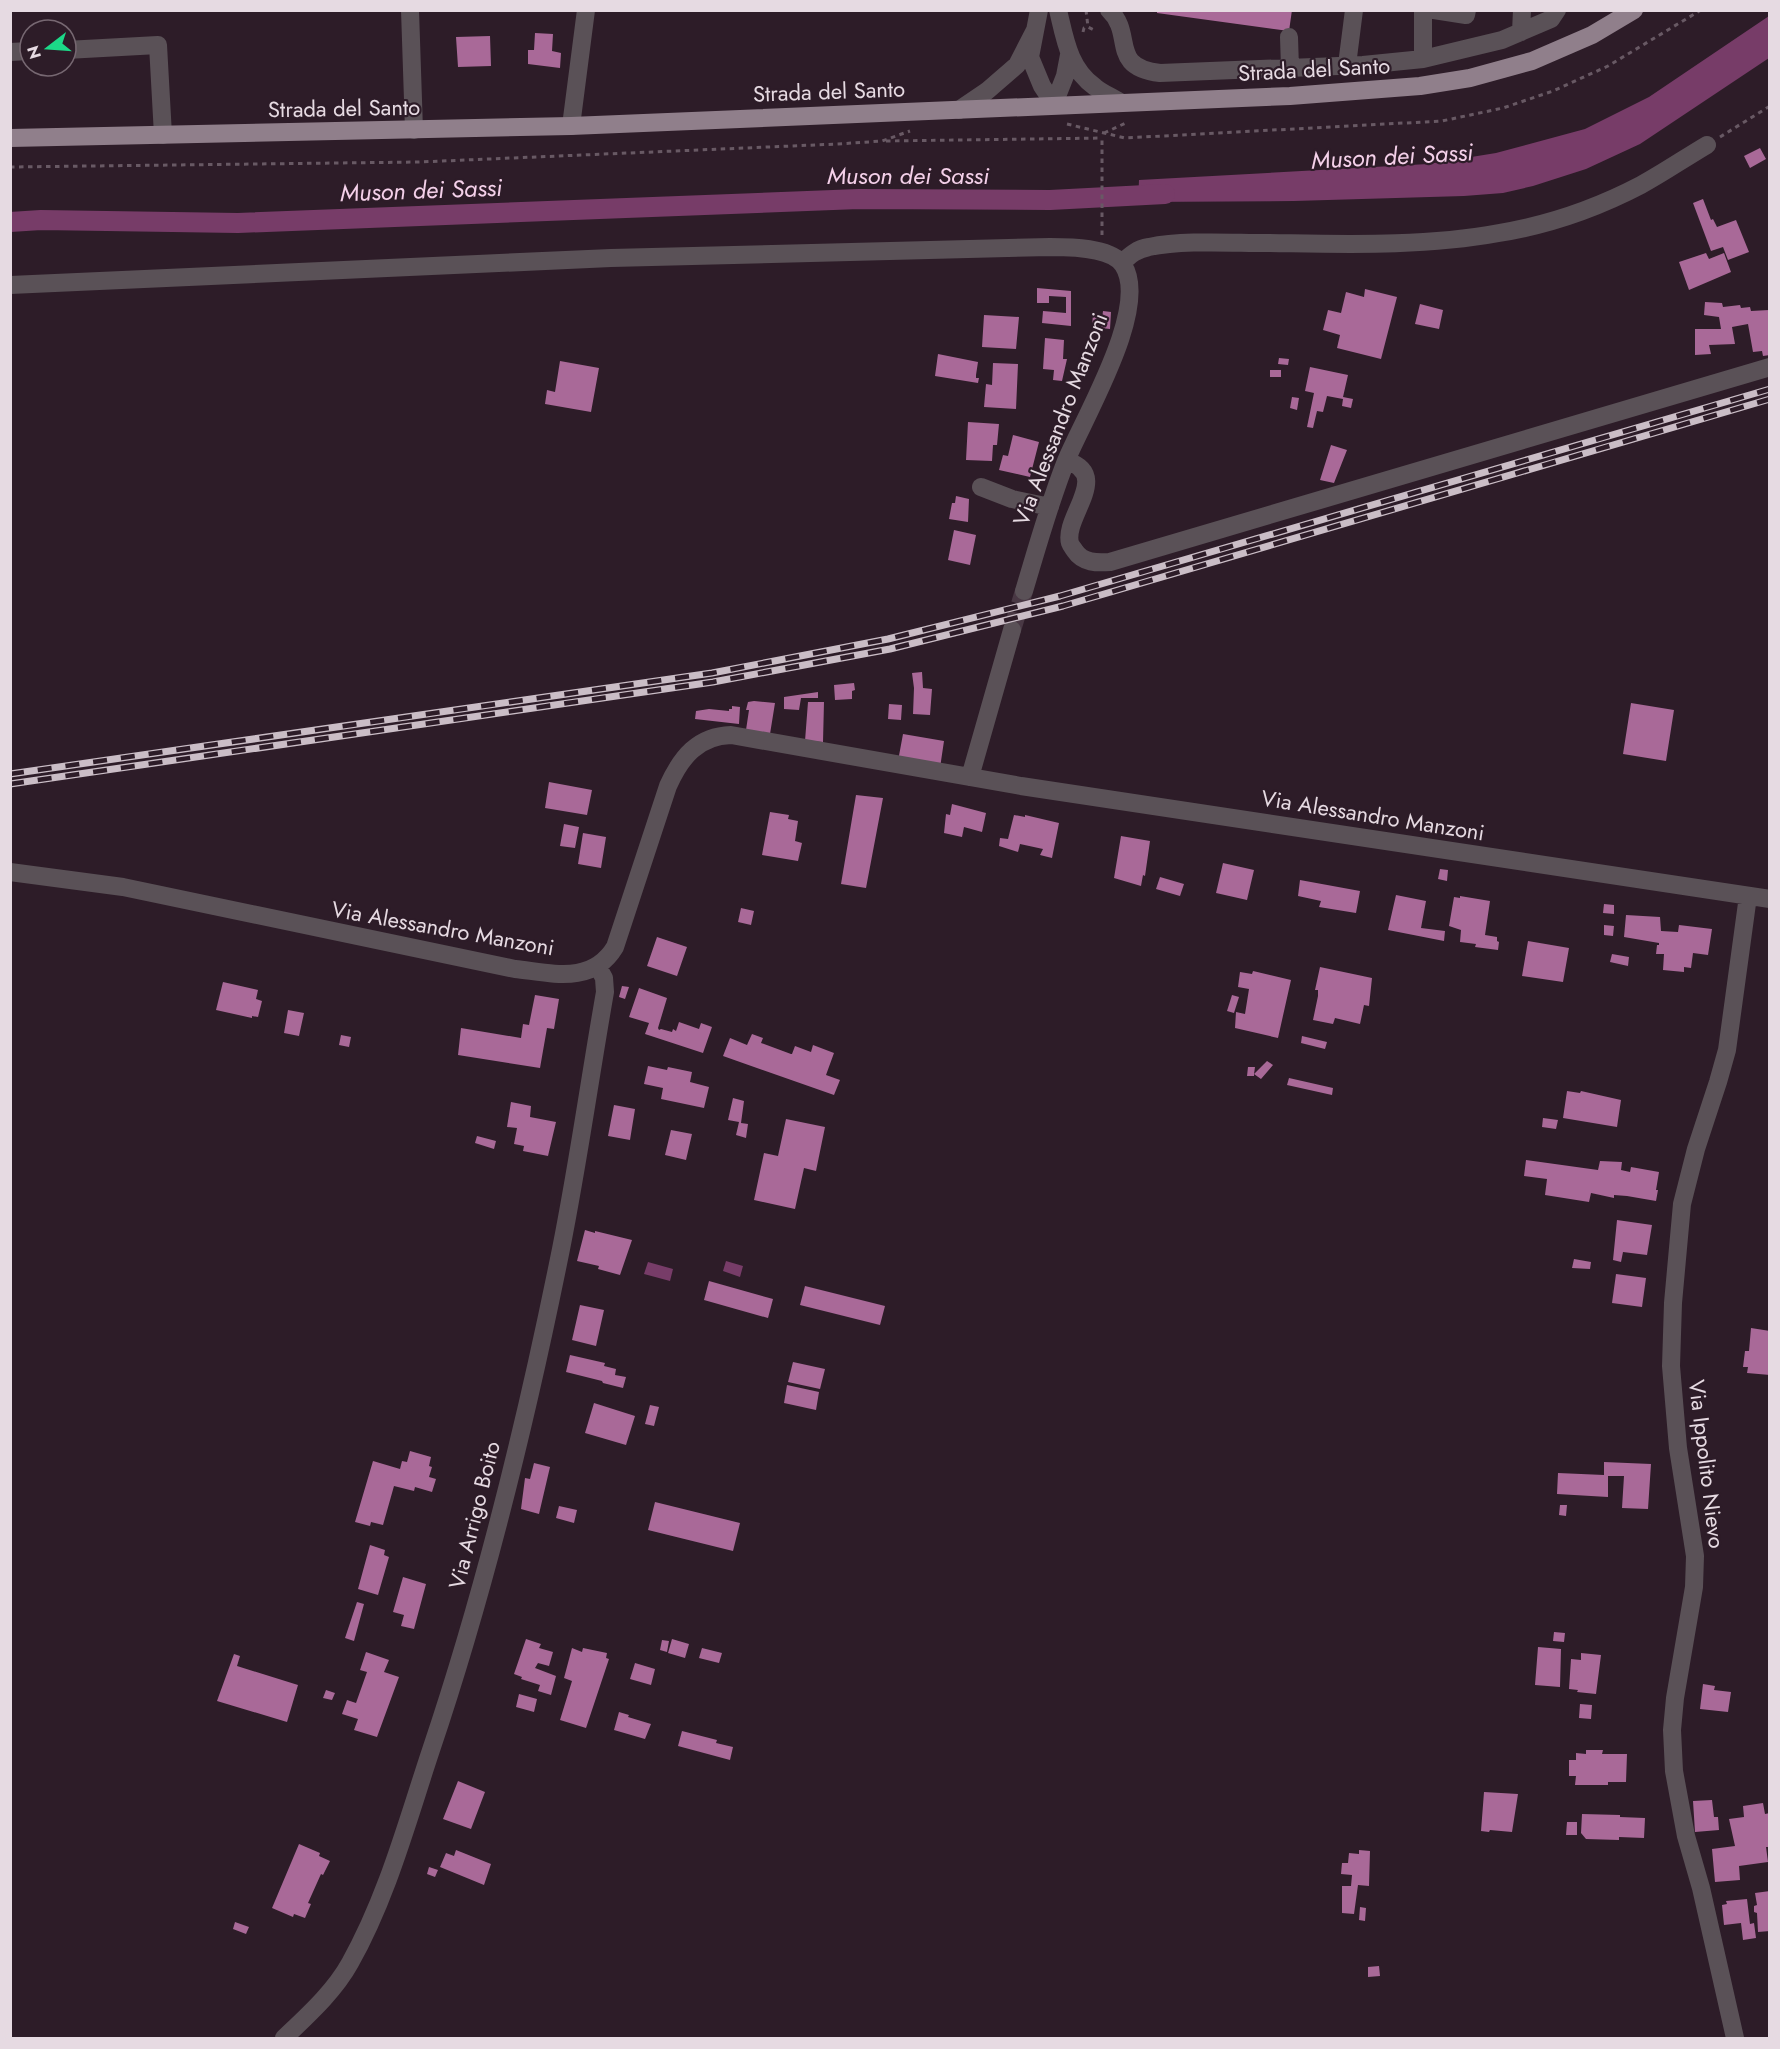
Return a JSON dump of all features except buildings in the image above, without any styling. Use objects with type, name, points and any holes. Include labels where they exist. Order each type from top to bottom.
[{"type":"main road","name":"Strada del Santo","points":[[10,138],[571,126],[1054,104],[1290,96],[1420,86],[1470,78],[1532,61],[1592,35],[1634,10]]},
{"type":"street","points":[[410,10],[414,130]]},
{"type":"street","points":[[571,126],[586,10]]},
{"type":"street","points":[[1039,10],[1030,57],[1042,86],[1054,104]]},
{"type":"street","points":[[1058,10],[1069,55],[1081,75],[1095,87],[1120,102]]},
{"type":"street","points":[[1108,10],[1117,18],[1123,48],[1133,64],[1146,71],[1177,72],[1347,65],[1423,59],[1502,40],[1551,19],[1557,10]]},
{"type":"street","points":[[1347,65],[1354,10]]},
{"type":"street","points":[[1423,59],[1424,10]]},
{"type":"street","points":[[1434,10],[1466,15],[1467,10]]},
{"type":"street","points":[[1521,32],[1522,10]]},
{"type":"street","points":[[959,110],[987,91],[1017,65],[1035,30]]},
{"type":"street","points":[[1289,37],[1290,68]]},
{"type":"street","points":[[78,49],[158,45],[163,135]]},
{"type":"street","points":[[1054,104],[1065,76],[1069,55]]},
{"type":"street","points":[[10,285],[611,258],[1050,247],[1102,252],[1122,262],[1133,252],[1150,246],[1218,243],[1393,243],[1456,239],[1502,233],[1548,223],[1641,185],[1707,145]]},
{"type":"street","name":"Via Alessandro Manzoni","points":[[1024,591],[1066,460],[1122,339],[1129,293],[1126,271],[1122,262]]},
{"type":"street","points":[[1066,460],[1077,464],[1084,472],[1085,483],[1084,498],[1071,528],[1070,543],[1084,560],[1097,563],[1110,562],[1770,367]]},
{"type":"street","points":[[981,487],[1012,499],[1050,507]]},
{"type":"street","points":[[970,777],[1012,630]]},
{"type":"street","name":"Via Alessandro Manzoni","points":[[10,872],[123,887],[515,969],[555,974],[579,974],[598,967],[615,947],[674,773],[691,749],[718,735],[731,735],[970,777],[1770,899]]},
{"type":"street","name":"Via Ippolito Nievo","points":[[1735,2038],[1701,1888],[1686,1836],[1674,1771],[1672,1730],[1675,1698],[1694,1587],[1695,1556],[1678,1448],[1671,1366],[1674,1282],[1682,1204],[1696,1149],[1727,1050],[1748,896]]},
{"type":"street","name":"Via Arrigo Boito","points":[[284,2038],[313,2011],[330,1990],[349,1965],[359,1945],[395,1861],[459,1665],[514,1456],[561,1248],[605,992],[604,978],[598,967]]},
{"type":"path","points":[[1086,10],[1088,27]]},
{"type":"path","points":[[1707,145],[1770,106]]},
{"type":"path","points":[[1102,234],[1103,133],[1130,122]]},
{"type":"path","points":[[882,141],[920,128]]},
{"type":"path","points":[[10,167],[419,162],[882,141],[1102,138]]},
{"type":"shaded area","points":[[1769,16],[1769,58],[1640,144],[1586,169],[1533,186],[1503,193],[1464,196],[1294,201],[1138,202],[1139,180],[1428,164],[1496,153],[1585,129],[1649,97]]},
{"type":"shaded area","points":[[726,1261],[743,1266],[740,1277],[723,1271]]},
{"type":"shaded area","points":[[648,1262],[673,1269],[670,1281],[644,1274]]},
{"type":"waterway","name":"Muson dei Sassi","points":[[10,222],[41,220],[238,223],[859,199],[1050,200],[1165,194]]},
{"type":"tunnel","points":[[1012,630],[1024,591]]},
{"type":"railway","points":[[10,774],[712,673],[888,639],[1060,596],[1770,389]]},
{"type":"railway","points":[[10,784],[713,682],[890,649],[1063,606],[1770,399]]}]
